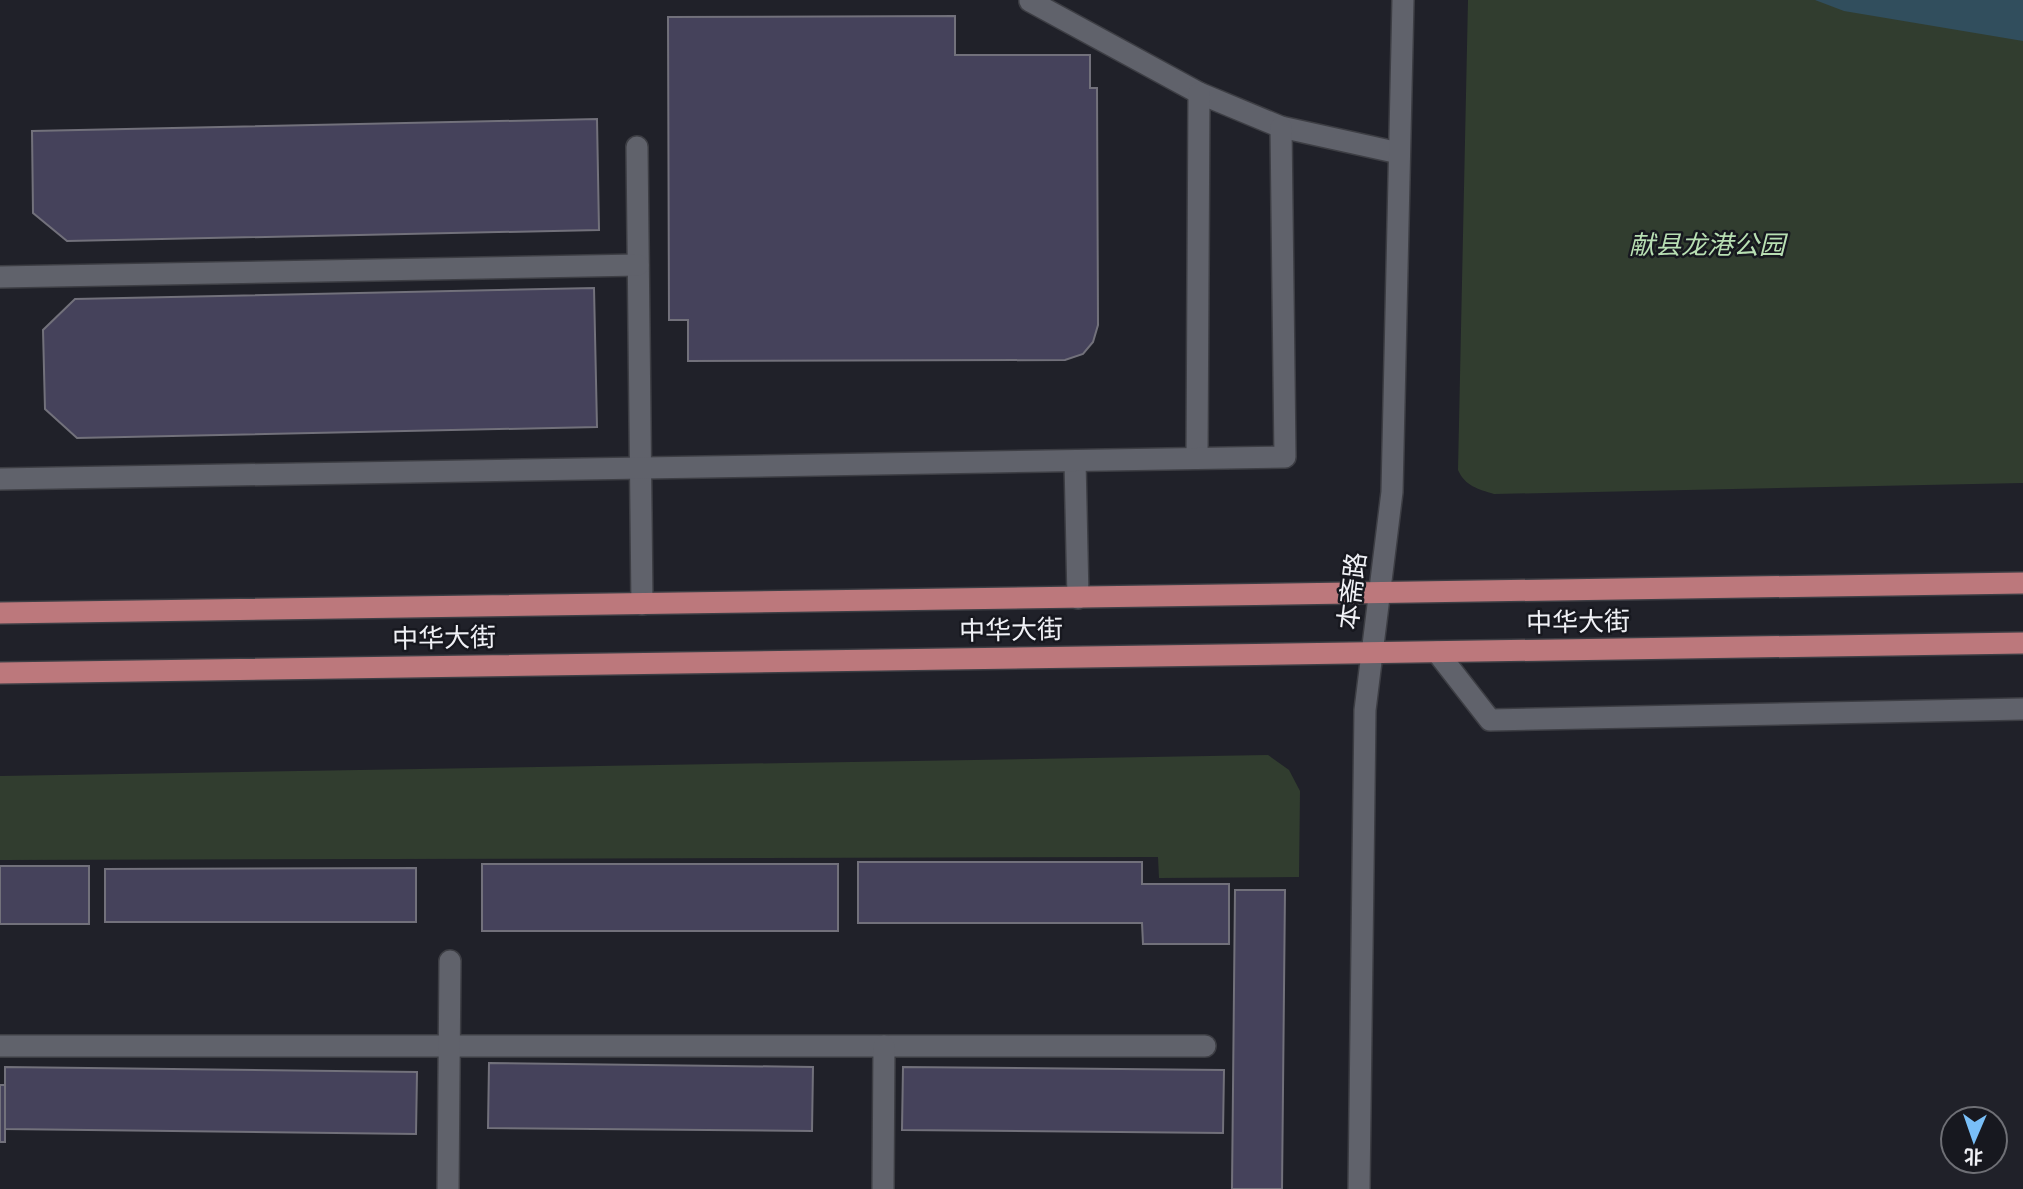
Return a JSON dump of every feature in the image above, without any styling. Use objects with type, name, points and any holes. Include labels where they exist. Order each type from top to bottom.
[{"type":"main road","name":"中华大街","points":[[0,613],[2023,583]]},
{"type":"main road","name":"中华大街","points":[[0,673],[2023,643]]},
{"type":"street","name":"本斋路","points":[[1359,1189],[1365,710],[1392,492],[1403,0]]},
{"type":"street","points":[[1030,1],[1199,93],[1281,127],[1399,153]]},
{"type":"street","points":[[1197,458],[1199,93]]},
{"type":"street","points":[[0,479],[1285,457],[1281,127]]},
{"type":"street","points":[[637,146],[642,604]]},
{"type":"street","points":[[0,277],[638,265]]},
{"type":"street","points":[[1075,461],[1078,598]]},
{"type":"street","points":[[0,600],[0,613]]},
{"type":"street","points":[[1437,652],[1490,720],[2023,709]]},
{"type":"street","points":[[448,1189],[450,961]]},
{"type":"street","points":[[0,1046],[1205,1046]]},
{"type":"street","points":[[883,1189],[884,1046]]},
{"type":"green space","name":"献县龙港公园","points":[[1468,0],[2023,0],[2023,483],[1494,494],[1468,483],[1458,470]]},
{"type":"green space","points":[[1268,755],[1289,770],[1300,791],[1299,877],[1159,878],[1158,857],[0,860],[0,776]]},
{"type":"water","points":[[1815,0],[2023,0],[2023,41],[1844,11]]},
{"type":"building","points":[[955,16],[955,55],[1090,55],[1090,88],[1097,88],[1098,325],[1093,342],[1083,354],[1065,360],[688,361],[688,320],[669,320],[668,17]]},
{"type":"building","points":[[597,119],[599,230],[67,241],[33,213],[32,131]]},
{"type":"building","points":[[594,288],[597,427],[77,438],[45,409],[43,330],[75,299]]},
{"type":"building","points":[[858,862],[1142,862],[1142,884],[1229,884],[1229,944],[1143,944],[1142,923],[858,923]]},
{"type":"building","points":[[482,864],[838,864],[838,931],[482,931]]},
{"type":"building","points":[[0,866],[89,866],[89,924],[0,924]]},
{"type":"building","points":[[416,868],[416,922],[105,922],[105,869]]},
{"type":"building","points":[[1235,890],[1285,890],[1282,1189],[1232,1189]]},
{"type":"building","points":[[489,1063],[813,1067],[812,1131],[488,1128]]},
{"type":"building","points":[[5,1067],[417,1072],[416,1134],[5,1129]]},
{"type":"building","points":[[903,1067],[1224,1070],[1223,1133],[902,1130]]},
{"type":"building","points":[[0,1085],[5,1085],[5,1142],[0,1142]]}]
